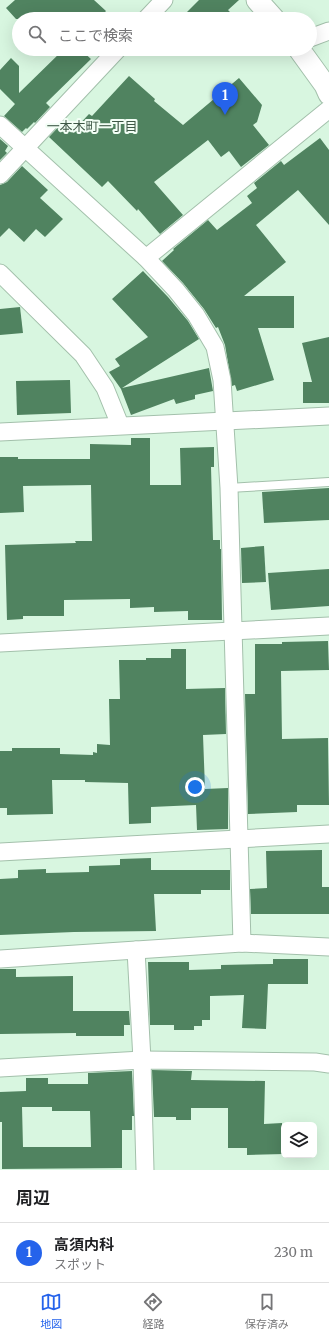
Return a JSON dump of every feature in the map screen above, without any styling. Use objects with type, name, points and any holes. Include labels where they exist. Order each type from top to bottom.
[{"type":"street","points":[[153,12],[164,0]]},
{"type":"street","points":[[257,0],[268,12]]},
{"type":"street","points":[[317,35],[329,31]]},
{"type":"street","points":[[0,175],[112,56]]},
{"type":"street","points":[[304,56],[325,85],[329,94]]},
{"type":"street","points":[[146,258],[329,108]]},
{"type":"street","points":[[0,125],[146,258],[176,290],[196,315],[215,347],[222,380],[229,488],[242,943]]},
{"type":"street","points":[[0,273],[83,355],[105,388],[120,425]]},
{"type":"street","points":[[0,432],[329,416]]},
{"type":"street","points":[[0,643],[329,626]]},
{"type":"street","points":[[0,852],[329,834]]},
{"type":"street","points":[[0,959],[242,943],[329,947]]},
{"type":"street","points":[[136,950],[142,1060],[145,1170]]},
{"type":"street","points":[[0,1068],[142,1060],[315,1062],[329,1064]]},
{"type":"lane","points":[[229,488],[329,482]]},
{"type":"building","points":[[15,0],[94,0],[106,11],[12,12],[12,15],[6,8]]},
{"type":"building","points":[[199,0],[239,0],[228,10],[230,12],[187,12]]},
{"type":"building","points":[[57,56],[88,56],[91,59],[46,103],[50,107],[35,123],[34,122],[22,132],[4,116],[15,104],[0,89],[0,70],[11,58],[19,66],[19,93]]},
{"type":"building","points":[[129,76],[155,99],[154,101],[183,125],[239,78],[262,105],[257,122],[253,125],[269,145],[241,167],[229,151],[221,157],[208,140],[154,182],[183,215],[160,234],[138,209],[137,211],[108,181],[102,187],[49,137],[64,121],[74,130],[89,114],[92,116]]},
{"type":"building","points":[[320,138],[329,150],[329,225],[298,190],[256,225],[286,262],[244,296],[294,296],[294,328],[258,328],[274,380],[237,391],[235,385],[232,386],[225,345],[218,327],[216,328],[204,309],[183,283],[162,261],[174,250],[173,249],[208,220],[217,230],[252,203],[247,196],[257,188],[254,183],[281,161],[284,165]]},
{"type":"building","points":[[0,139],[8,146],[5,151],[7,153],[0,160]]},
{"type":"building","points":[[22,166],[48,190],[40,198],[63,219],[45,237],[36,229],[24,242],[9,228],[0,237],[0,185],[7,182]]},
{"type":"building","points":[[143,271],[188,321],[199,339],[122,388],[209,368],[213,391],[195,395],[195,399],[176,404],[174,399],[131,415],[121,389],[109,372],[120,366],[115,359],[148,337],[112,299]]},
{"type":"building","points":[[20,307],[23,333],[0,335],[0,309]]},
{"type":"building","points":[[329,337],[329,403],[303,403],[303,382],[312,382],[302,343]]},
{"type":"building","points":[[70,380],[71,413],[17,415],[16,381]]},
{"type":"building","points":[[131,438],[150,438],[150,485],[181,485],[180,448],[214,447],[214,467],[211,467],[213,540],[220,540],[222,620],[188,620],[188,611],[154,612],[154,607],[130,608],[130,599],[64,600],[64,616],[23,616],[23,619],[7,620],[5,545],[76,543],[75,541],[92,541],[91,485],[23,486],[24,512],[0,513],[0,457],[18,457],[18,459],[90,459],[90,444],[131,445]]},
{"type":"building","points":[[329,488],[329,520],[264,523],[262,492]]},
{"type":"building","points":[[264,546],[266,582],[242,583],[241,548]]},
{"type":"building","points":[[329,569],[329,606],[271,610],[268,573]]},
{"type":"building","points":[[328,641],[329,670],[281,671],[282,739],[328,738],[329,805],[297,805],[297,812],[248,814],[245,694],[255,694],[255,644]]},
{"type":"building","points":[[171,649],[186,649],[186,689],[225,688],[226,734],[203,735],[205,789],[228,788],[228,829],[197,830],[196,805],[151,807],[151,823],[129,824],[128,783],[85,782],[85,780],[52,780],[53,814],[7,815],[7,808],[0,808],[0,751],[12,751],[12,748],[60,748],[60,754],[93,755],[93,752],[97,753],[97,744],[110,745],[109,699],[120,699],[119,660],[171,658]]},
{"type":"building","points":[[322,850],[322,887],[329,887],[329,914],[251,914],[250,889],[267,888],[266,851]]},
{"type":"building","points":[[151,858],[151,870],[230,870],[230,890],[201,890],[201,894],[154,894],[156,931],[0,935],[0,879],[18,878],[18,870],[46,869],[46,873],[89,872],[89,866],[120,865],[120,859]]},
{"type":"building","points":[[273,959],[308,959],[308,984],[268,984],[266,1029],[242,1028],[244,995],[210,996],[210,1020],[202,1020],[202,1026],[194,1026],[194,1030],[174,1030],[174,1025],[150,1025],[148,962],[189,962],[189,970],[221,969],[221,965],[273,964]]},
{"type":"building","points":[[0,969],[16,969],[16,977],[73,976],[73,1011],[129,1011],[130,1025],[124,1025],[124,1036],[76,1036],[76,1033],[0,1034]]},
{"type":"building","points":[[152,1070],[192,1071],[191,1080],[265,1081],[264,1124],[281,1123],[281,1154],[247,1155],[247,1148],[228,1148],[228,1108],[191,1108],[191,1120],[176,1120],[176,1117],[154,1117]]},
{"type":"building","points":[[132,1071],[134,1116],[132,1116],[132,1130],[122,1130],[122,1168],[2,1169],[2,1122],[0,1122],[0,1092],[26,1091],[26,1078],[48,1078],[48,1084],[88,1084],[88,1073]],"holes":[[[22,1107],[52,1107],[52,1111],[90,1111],[91,1147],[23,1147]]]},
{"type":"place","name":"高須内科","points":[[225,115]]},
{"type":"district","name":"一本木町一丁目","points":[[92,126]]}]
